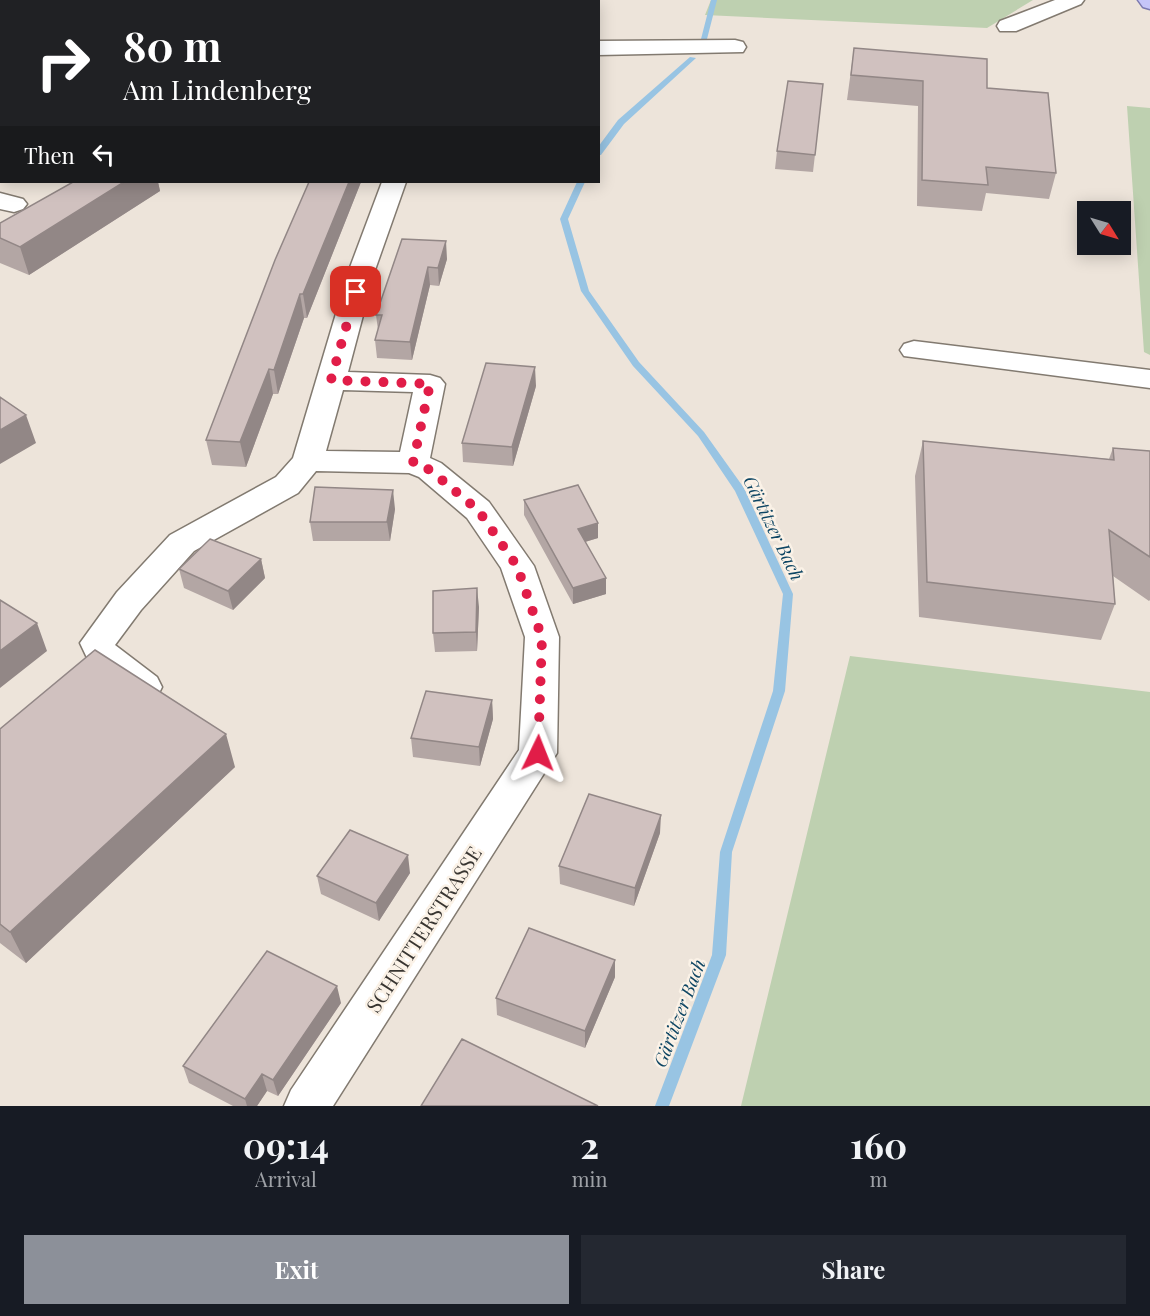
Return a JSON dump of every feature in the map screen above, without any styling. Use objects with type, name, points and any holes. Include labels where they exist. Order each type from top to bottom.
[{"type":"street","points":[[1008,26],[1074,0]]},
{"type":"street","points":[[600,48],[735,47]]},
{"type":"street","points":[[146,688],[101,653],[97,643],[129,601],[182,543],[287,485],[308,461],[362,270],[394,183]]},
{"type":"street","points":[[914,350],[1150,379]]},
{"type":"street","points":[[308,461],[413,463],[430,384],[331,380]]},
{"type":"street","name":"SCHNITTERSTRASSE","points":[[307,1106],[538,753],[542,638],[517,566],[478,510],[430,470],[413,463]]},
{"type":"green space","points":[[711,0],[1033,0],[987,28],[705,15]]},
{"type":"green space","points":[[1127,106],[1150,108],[1150,355],[1144,352]]},
{"type":"green space","points":[[850,656],[1150,692],[1150,1106],[741,1106]]},
{"type":"building","points":[[854,48],[987,59],[987,88],[1048,93],[1056,173],[986,167],[988,185],[922,180],[923,81],[851,75]]},
{"type":"building","points":[[788,81],[823,84],[815,155],[777,151]]},
{"type":"building","points":[[71,183],[122,183],[20,247],[0,238],[0,223]]},
{"type":"building","points":[[309,183],[349,183],[303,294],[300,294],[274,370],[269,369],[240,442],[206,440],[275,260]]},
{"type":"building","points":[[402,239],[446,241],[438,268],[428,267],[410,342],[375,340],[382,315],[376,315]]},
{"type":"building","points":[[486,363],[535,367],[512,447],[462,443]]},
{"type":"building","points":[[0,397],[26,415],[0,430]]},
{"type":"building","points":[[923,441],[1114,460],[1113,448],[1150,451],[1150,557],[1109,530],[1115,604],[927,582]]},
{"type":"building","points":[[578,485],[598,523],[578,529],[606,578],[573,588],[524,500]]},
{"type":"building","points":[[315,487],[393,490],[387,522],[310,522]]},
{"type":"building","points":[[210,539],[261,559],[228,591],[179,569]]},
{"type":"building","points":[[477,588],[476,632],[433,633],[433,591]]},
{"type":"building","points":[[0,600],[37,623],[0,651]]},
{"type":"building","points":[[95,650],[226,734],[10,932],[0,924],[0,729]]},
{"type":"building","points":[[426,691],[492,700],[479,747],[411,738]]},
{"type":"building","points":[[589,794],[661,815],[635,888],[559,866]]},
{"type":"building","points":[[350,830],[408,855],[376,903],[317,876]]},
{"type":"building","points":[[529,928],[615,960],[585,1031],[496,998]]},
{"type":"building","points":[[267,951],[337,986],[273,1080],[262,1074],[245,1099],[183,1066]]},
{"type":"building","points":[[462,1039],[598,1106],[421,1106]]},
{"type":"waterway","name":"Gärtitzer Bach","points":[[704,39],[714,0]]},
{"type":"waterway","name":"Gärtitzer Bach","points":[[600,150],[621,122],[692,58]]},
{"type":"waterway","name":"Gärtitzer Bach","points":[[581,183],[564,219],[585,291],[636,364],[701,434],[740,490],[788,594],[779,691],[726,852],[719,955],[662,1106]]},
{"type":"route","points":[[356,292],[331,380],[430,384],[413,463],[430,470],[478,510],[517,566],[542,638],[538,753]]}]
